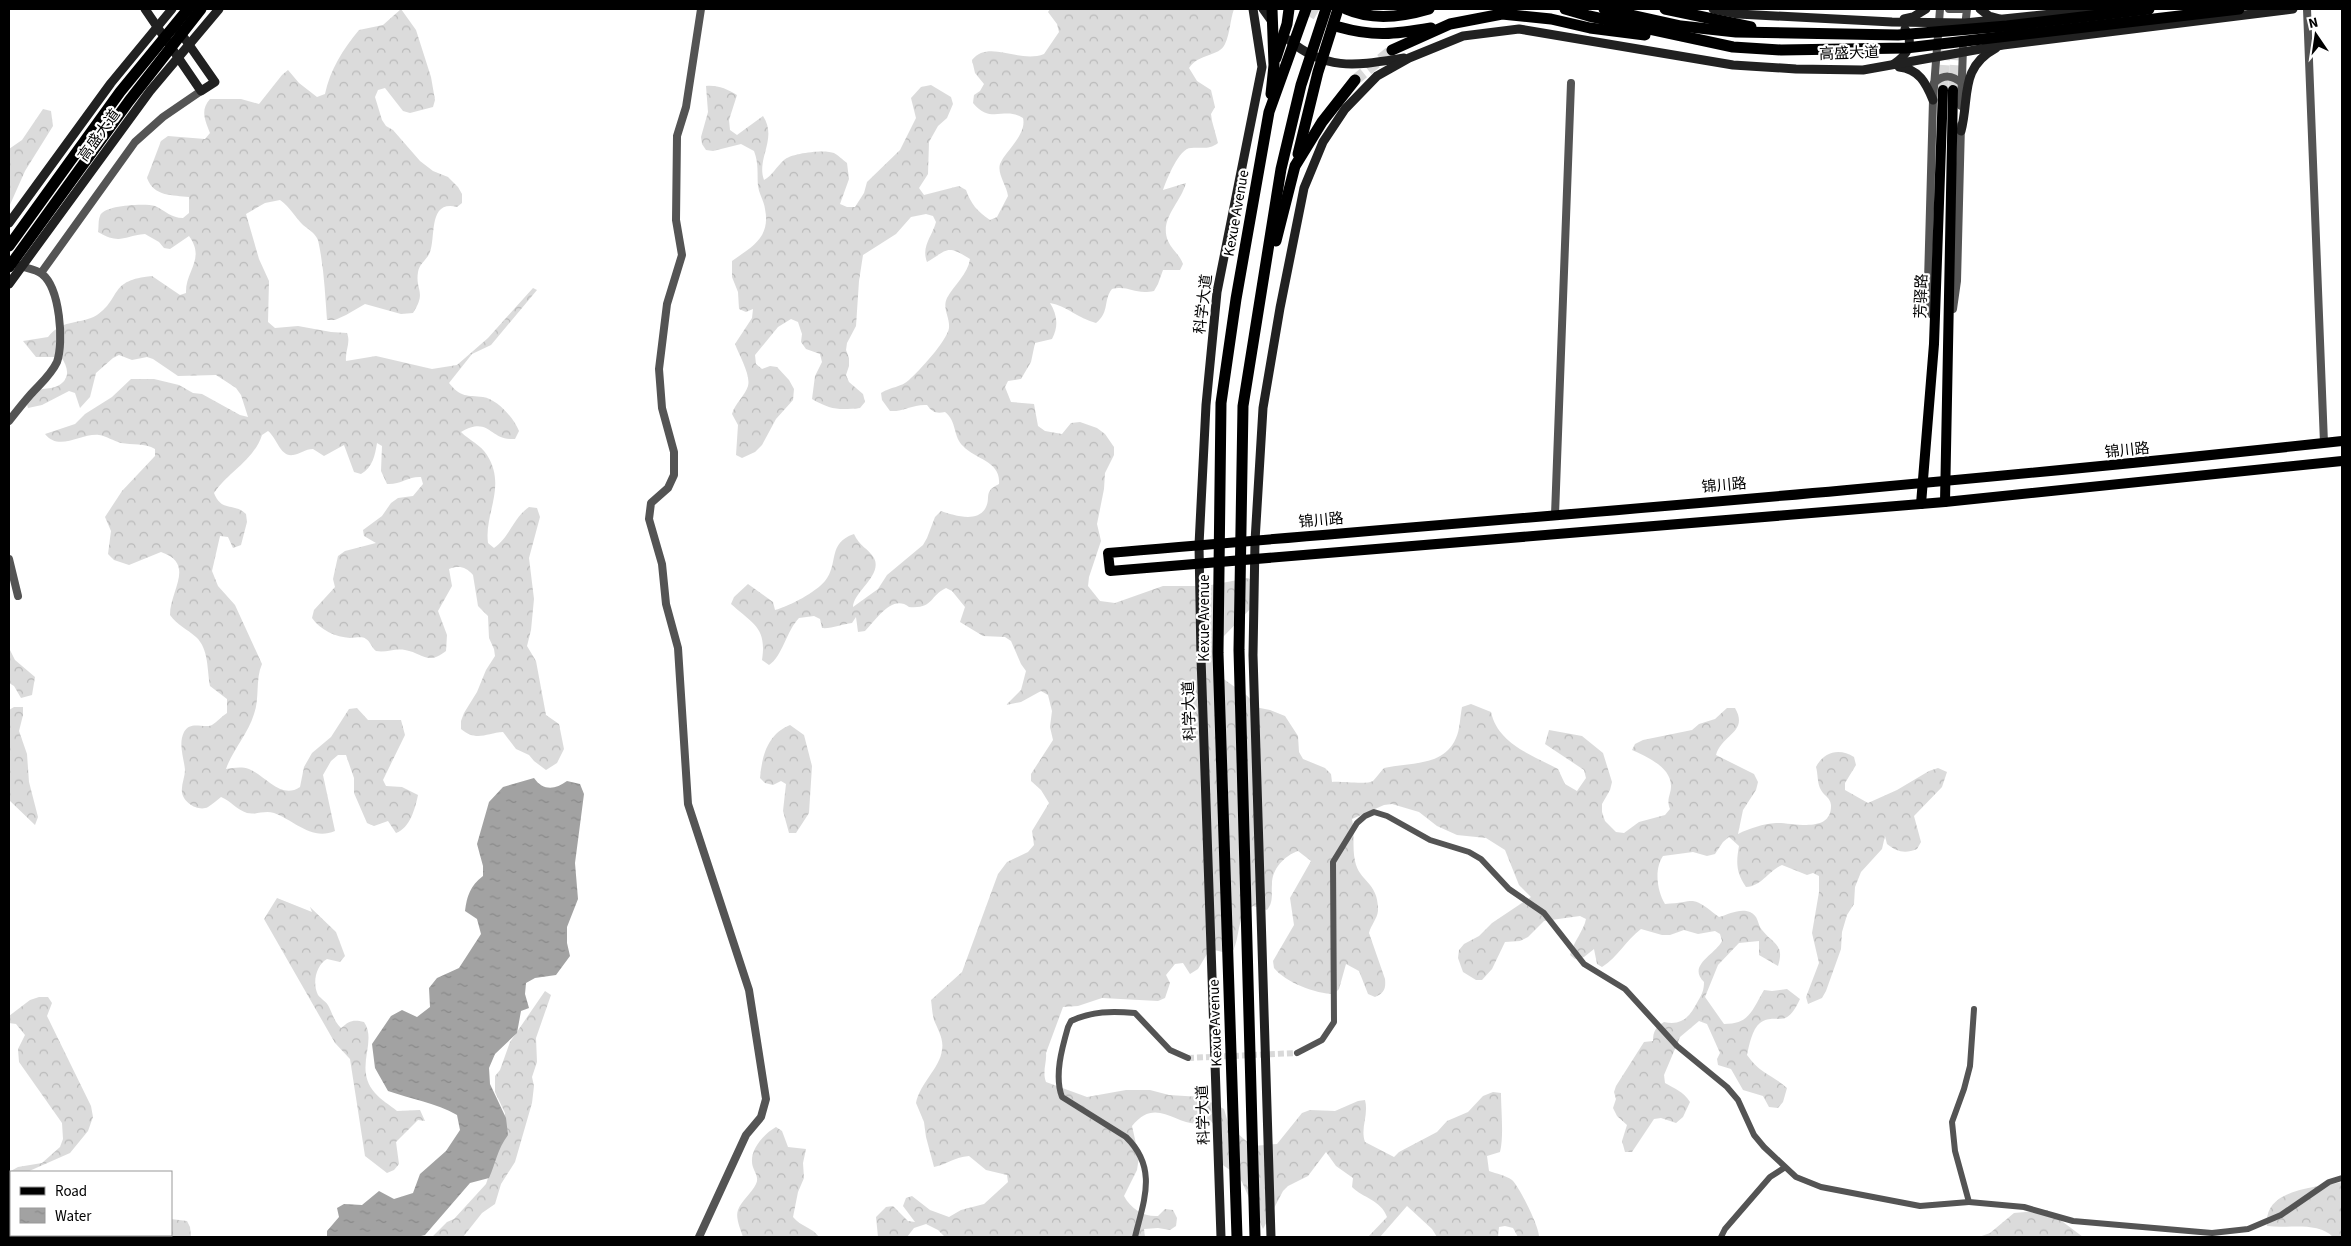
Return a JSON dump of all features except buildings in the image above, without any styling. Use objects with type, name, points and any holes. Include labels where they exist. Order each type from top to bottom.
[{"type":"highway","name":"高盛大道","points":[[9,246],[120,92],[188,9]]},
{"type":"highway","name":"高盛大道","points":[[9,267],[129,101],[201,9]]},
{"type":"highway","points":[[1269,112],[1274,65],[1287,24],[1289,9]]},
{"type":"highway","name":"Kexue Avenue","points":[[1237,1237],[1218,653],[1221,403],[1236,298],[1269,112],[1306,9]]},
{"type":"highway","points":[[1255,1237],[1239,650],[1244,406],[1280,169],[1301,85],[1326,9]]},
{"type":"highway","points":[[1261,304],[1318,72],[1338,9]]},
{"type":"highway","points":[[1346,9],[1358,14],[1382,17],[1409,14],[1429,9]]},
{"type":"highway","name":"高盛大道","points":[[1565,9],[1589,16],[1734,47],[1781,50],[1906,48],[2240,9]]},
{"type":"highway","name":"高盛大道","points":[[1604,9],[1681,26],[1736,32],[1898,35],[2008,26],[2149,9]]},
{"type":"highway","points":[[1267,10],[1274,65]]},
{"type":"highway","points":[[1666,10],[1775,32]]},
{"type":"highway","points":[[1339,27],[1362,34],[1386,34],[1502,14],[1551,19],[1590,28],[1734,47]]},
{"type":"highway","points":[[1392,50],[1450,24]]},
{"type":"highway","points":[[1295,166],[1322,122],[1355,80]]},
{"type":"main road","points":[[145,9],[200,91],[215,82],[189,46],[168,11]]},
{"type":"main road","name":"高盛大道","points":[[9,284],[150,92],[219,9]]},
{"type":"main road","name":"科学大道","points":[[1220,1237],[1199,545],[1206,405],[1217,292],[1262,67],[1253,9]]},
{"type":"main road","name":"高盛大道","points":[[1713,9],[1738,14],[1938,23],[2002,20],[2100,9]]},
{"type":"main road","points":[[1892,22],[1913,17],[1926,9]]},
{"type":"main road","points":[[1980,9],[1989,16],[2002,20]]},
{"type":"main road","name":"高盛大道","points":[[1409,58],[1463,36],[1519,29],[1733,65],[1863,70],[2003,45],[2293,9]]},
{"type":"main road","points":[[1267,10],[1279,31],[1302,51],[1328,63],[1358,65],[1409,58]]},
{"type":"main road","name":"高盛大道","points":[[9,223],[111,84],[168,11]]},
{"type":"main road","points":[[1892,22],[1904,29],[1909,35],[1910,46],[1903,57],[1892,66]]},
{"type":"main road","points":[[1961,130],[1966,113],[1967,82],[1971,71],[1988,52],[2003,45]]},
{"type":"main road","points":[[1271,1237],[1253,655],[1254,559],[1263,408],[1280,308],[1304,188],[1323,142],[1345,109],[1378,76],[1409,58]]},
{"type":"main road","points":[[1892,66],[1910,68],[1919,74],[1927,84],[1933,100]]},
{"type":"main road","name":"芳驿路","points":[[1921,504],[1934,344],[1948,90],[1945,502]]},
{"type":"main road","name":"锦川路","points":[[1199,564],[1110,571],[1108,553],[1945,482],[2109,467],[2342,441]]},
{"type":"main road","points":[[1199,564],[1945,502],[2342,461]]},
{"type":"street","points":[[699,1237],[746,1135],[761,1117],[766,1099],[750,990],[688,804],[678,648],[666,604],[662,564],[649,519],[651,503],[668,488],[674,475],[674,452],[662,408],[659,370],[667,304],[682,255],[676,220],[677,136],[686,107],[701,9]]},
{"type":"street","points":[[1934,344],[1928,280],[1933,100],[1940,9]]},
{"type":"street","points":[[1949,9],[1962,9]]},
{"type":"street","points":[[1947,345],[1957,281],[1963,52],[1967,9]]},
{"type":"street","points":[[2306,9],[2324,443]]},
{"type":"street","points":[[1934,82],[1939,78],[1948,76],[1956,78],[1962,83]]},
{"type":"street","points":[[1555,515],[1571,83]]},
{"type":"street","points":[[41,274],[134,142],[163,117],[200,91]]},
{"type":"street","points":[[9,263],[41,274],[49,281],[56,298],[60,336],[57,361],[46,379],[9,421]]},
{"type":"street","points":[[9,559],[18,596]]},
{"type":"street","points":[[1297,1053],[1322,1040],[1334,1022],[1333,862],[1357,822],[1374,812],[1387,816],[1430,840],[1469,852],[1481,859],[1509,889],[1544,913],[1584,964],[1625,989],[1677,1046],[1727,1087],[1738,1100],[1754,1135],[1784,1168],[1796,1177],[1821,1187],[1920,1206],[1969,1202],[2024,1207],[2073,1221],[2212,1233],[2248,1229],[2281,1215],[2329,1182],[2342,1178]]},
{"type":"street","points":[[1969,1202],[1955,1151],[1952,1122],[1970,1066],[1974,1009]]},
{"type":"street","points":[[1135,1237],[1147,1183],[1143,1165],[1133,1144],[1126,1137],[1062,1097],[1058,1088],[1058,1077],[1068,1027],[1071,1021],[1107,1011],[1135,1013],[1170,1050],[1188,1058]]},
{"type":"street","points":[[1722,1237],[1725,1229],[1770,1177],[1784,1168]]},
{"type":"green space","points":[[401,9],[416,30],[431,77],[435,100],[433,107],[410,113],[403,111],[385,88],[378,90],[375,97],[382,120],[420,161],[433,171],[448,177],[458,187],[462,194],[462,203],[457,207],[448,206],[441,209],[437,214],[430,252],[419,269],[417,278],[420,295],[413,313],[401,314],[365,304],[335,320],[327,320],[322,260],[318,240],[315,235],[280,200],[265,203],[246,214],[259,259],[269,281],[268,322],[275,328],[298,326],[347,333],[346,361],[376,356],[432,369],[457,365],[488,338],[533,288],[537,290],[491,345],[472,354],[449,383],[457,391],[468,396],[483,397],[494,401],[509,415],[519,431],[515,439],[506,439],[484,427],[478,426],[461,432],[484,451],[493,467],[495,489],[489,521],[488,543],[494,548],[499,544],[519,516],[529,507],[537,508],[540,517],[529,558],[534,599],[531,630],[527,646],[536,661],[546,715],[559,724],[564,749],[557,763],[546,770],[529,755],[516,749],[503,732],[477,736],[466,733],[461,729],[464,713],[495,656],[489,638],[488,616],[478,606],[473,575],[468,570],[459,567],[449,569],[452,586],[438,611],[447,635],[446,651],[434,658],[401,650],[376,651],[369,641],[364,638],[339,636],[329,632],[315,622],[312,618],[314,610],[335,587],[333,579],[338,556],[345,551],[376,543],[364,536],[363,530],[382,516],[391,503],[398,498],[413,496],[423,484],[421,477],[387,484],[381,471],[382,446],[377,443],[371,464],[361,474],[354,472],[344,445],[324,456],[313,449],[289,455],[282,450],[268,431],[262,435],[247,459],[214,493],[217,499],[224,505],[242,510],[246,514],[247,522],[241,545],[233,548],[228,537],[220,536],[212,571],[218,586],[235,605],[262,664],[254,714],[226,769],[240,767],[249,769],[274,786],[286,791],[300,787],[304,767],[312,753],[331,737],[349,709],[357,708],[368,720],[401,720],[405,735],[383,780],[386,786],[402,787],[418,795],[411,817],[401,831],[396,833],[388,821],[374,826],[367,823],[354,793],[354,778],[346,755],[338,755],[331,761],[323,775],[335,831],[318,833],[310,832],[274,813],[247,813],[221,797],[210,806],[204,808],[192,806],[185,800],[182,789],[185,770],[181,746],[184,732],[190,726],[214,724],[227,713],[227,699],[210,686],[207,660],[200,642],[170,615],[179,579],[177,563],[171,557],[161,552],[129,565],[114,560],[108,554],[111,531],[105,517],[122,491],[155,456],[155,449],[143,445],[121,443],[99,435],[63,442],[51,439],[45,434],[75,424],[85,414],[112,397],[131,379],[154,379],[179,385],[193,393],[202,394],[240,415],[248,417],[241,395],[236,388],[216,375],[178,376],[153,359],[147,357],[132,360],[119,355],[96,373],[90,397],[80,408],[75,393],[69,391],[42,405],[28,408],[26,401],[34,393],[60,384],[66,378],[67,370],[61,357],[36,357],[23,341],[48,337],[66,324],[97,315],[105,309],[122,286],[128,281],[138,278],[152,276],[180,295],[186,293],[188,278],[194,265],[196,252],[189,236],[170,249],[164,248],[159,242],[145,234],[122,239],[112,238],[98,232],[99,219],[103,212],[116,207],[143,205],[155,206],[172,216],[183,218],[189,213],[189,197],[159,192],[154,189],[147,178],[161,141],[168,136],[205,139],[210,133],[204,111],[210,99],[241,99],[259,104],[288,70],[299,83],[317,97],[325,94],[338,60],[359,30],[383,25]]},
{"type":"green space","points":[[1050,9],[1234,9],[1228,36],[1222,48],[1193,63],[1189,68],[1197,81],[1211,90],[1215,107],[1211,114],[1218,143],[1208,147],[1187,149],[1182,153],[1174,165],[1163,190],[1186,183],[1166,226],[1168,241],[1183,264],[1180,270],[1163,270],[1154,291],[1141,292],[1123,288],[1112,289],[1109,293],[1103,315],[1096,323],[1050,303],[1056,320],[1056,329],[1052,339],[1035,343],[1031,362],[1021,379],[1008,381],[1005,387],[1011,402],[1034,404],[1038,426],[1045,431],[1062,434],[1071,423],[1080,422],[1097,428],[1105,434],[1114,447],[1114,455],[1105,473],[1097,524],[1101,541],[1089,577],[1088,586],[1100,601],[1115,603],[1163,586],[1206,586],[1248,578],[1254,582],[1253,606],[1224,636],[1221,644],[1220,675],[1244,693],[1255,707],[1285,716],[1298,736],[1299,752],[1303,759],[1325,768],[1331,774],[1332,782],[1370,782],[1384,768],[1435,759],[1451,747],[1457,735],[1462,707],[1471,704],[1491,712],[1495,723],[1508,740],[1527,753],[1558,769],[1565,784],[1577,791],[1586,778],[1584,770],[1545,744],[1549,730],[1582,736],[1603,753],[1612,782],[1602,804],[1602,812],[1605,821],[1616,832],[1624,833],[1639,822],[1665,815],[1670,809],[1671,786],[1667,773],[1657,764],[1632,750],[1635,744],[1643,740],[1692,730],[1699,724],[1715,719],[1727,708],[1735,708],[1739,723],[1733,733],[1723,742],[1716,755],[1754,774],[1758,782],[1756,790],[1743,810],[1738,834],[1771,824],[1810,825],[1818,824],[1825,820],[1830,814],[1831,805],[1820,788],[1816,767],[1823,757],[1828,754],[1838,752],[1854,757],[1856,765],[1845,783],[1845,790],[1868,803],[1897,790],[1929,771],[1938,768],[1947,772],[1942,787],[1914,816],[1921,842],[1917,849],[1905,852],[1894,849],[1887,844],[1885,836],[1882,849],[1861,872],[1855,887],[1854,904],[1847,915],[1842,932],[1841,949],[1826,991],[1822,998],[1808,1004],[1806,997],[1819,963],[1812,933],[1819,892],[1819,876],[1813,873],[1807,875],[1782,865],[1761,881],[1746,887],[1740,877],[1738,867],[1739,846],[1729,837],[1715,854],[1707,856],[1693,852],[1663,856],[1658,867],[1658,880],[1660,893],[1665,904],[1694,901],[1719,917],[1738,911],[1750,912],[1755,916],[1760,928],[1779,949],[1780,959],[1778,966],[1759,955],[1759,941],[1739,943],[1718,965],[1705,997],[1724,1024],[1740,1022],[1745,1019],[1753,1010],[1764,990],[1787,989],[1800,999],[1790,1015],[1781,1019],[1766,1020],[1757,1026],[1751,1038],[1747,1055],[1757,1066],[1787,1088],[1783,1102],[1778,1108],[1769,1107],[1763,1096],[1743,1090],[1731,1069],[1718,1065],[1717,1059],[1720,1053],[1707,1024],[1699,1021],[1680,1037],[1664,1075],[1665,1083],[1682,1093],[1690,1102],[1683,1117],[1676,1123],[1661,1118],[1654,1119],[1632,1152],[1625,1152],[1622,1141],[1627,1125],[1617,1116],[1613,1108],[1616,1099],[1614,1092],[1616,1086],[1644,1042],[1653,1041],[1654,1032],[1659,1026],[1664,1022],[1676,1023],[1681,1021],[1692,1011],[1704,987],[1704,982],[1700,976],[1700,965],[1719,946],[1722,941],[1720,934],[1715,931],[1698,934],[1684,930],[1670,935],[1662,935],[1641,929],[1602,967],[1597,964],[1594,949],[1584,957],[1575,959],[1570,955],[1586,919],[1580,916],[1544,921],[1528,937],[1520,941],[1505,942],[1492,969],[1482,980],[1476,980],[1463,972],[1458,958],[1459,950],[1464,944],[1479,936],[1492,923],[1531,897],[1519,885],[1505,850],[1486,838],[1457,835],[1437,826],[1419,812],[1392,804],[1384,805],[1352,819],[1357,868],[1372,888],[1377,901],[1378,911],[1369,933],[1385,979],[1385,985],[1384,990],[1375,997],[1368,994],[1359,971],[1346,964],[1339,989],[1334,994],[1319,992],[1301,986],[1285,978],[1274,968],[1273,961],[1294,925],[1290,898],[1311,861],[1298,851],[1288,856],[1274,873],[1271,901],[1267,910],[1253,906],[1243,916],[1231,954],[1210,949],[1198,969],[1190,974],[1183,963],[1175,964],[1166,975],[1170,983],[1165,998],[1158,1001],[1102,998],[1078,1006],[1063,1007],[1046,1053],[1044,1074],[1046,1082],[1087,1097],[1126,1090],[1150,1090],[1169,1095],[1201,1097],[1224,1109],[1229,1126],[1252,1146],[1277,1144],[1302,1113],[1310,1110],[1335,1111],[1365,1100],[1366,1111],[1363,1132],[1365,1142],[1394,1157],[1399,1152],[1437,1132],[1447,1121],[1468,1112],[1483,1096],[1493,1092],[1501,1093],[1501,1146],[1500,1152],[1487,1156],[1489,1171],[1512,1180],[1524,1198],[1533,1217],[1539,1237],[1518,1237],[1513,1228],[1505,1226],[1499,1227],[1498,1237],[1437,1237],[1432,1229],[1407,1206],[1380,1237],[1368,1237],[1387,1217],[1381,1207],[1352,1187],[1353,1178],[1336,1166],[1326,1152],[1308,1176],[1288,1186],[1283,1191],[1263,1229],[1242,1182],[1237,1175],[1220,1163],[1215,1125],[1210,1121],[1199,1124],[1160,1113],[1151,1113],[1142,1117],[1132,1126],[1139,1157],[1137,1170],[1124,1196],[1134,1208],[1143,1214],[1158,1216],[1165,1209],[1173,1210],[1177,1218],[1176,1226],[1170,1230],[1158,1228],[1144,1229],[1145,1237],[945,1237],[938,1230],[926,1224],[914,1228],[907,1237],[878,1237],[876,1217],[886,1207],[893,1206],[908,1221],[915,1222],[903,1206],[906,1198],[912,1196],[930,1210],[949,1217],[961,1210],[984,1204],[1008,1182],[1007,1175],[986,1170],[969,1156],[934,1167],[924,1122],[916,1103],[921,1089],[938,1063],[942,1050],[941,1038],[932,1012],[931,1000],[962,972],[998,874],[1007,862],[1028,852],[1034,845],[1032,831],[1049,803],[1041,790],[1031,781],[1031,774],[1053,740],[1050,727],[1052,711],[1048,695],[1041,691],[1021,702],[1006,705],[1021,690],[1026,671],[1011,641],[1005,637],[983,636],[960,622],[965,607],[952,591],[946,588],[923,606],[909,607],[897,604],[891,606],[865,631],[858,632],[856,617],[852,623],[825,628],[822,628],[820,619],[814,616],[799,618],[774,661],[769,665],[762,660],[762,640],[757,627],[731,604],[734,597],[748,584],[773,602],[775,610],[795,602],[816,590],[825,581],[832,568],[840,543],[854,534],[872,555],[876,564],[875,571],[854,601],[853,607],[878,589],[887,575],[923,545],[935,517],[941,511],[964,517],[976,516],[981,513],[987,505],[989,493],[999,484],[999,476],[992,466],[963,446],[949,416],[945,412],[934,412],[927,405],[890,411],[882,400],[881,393],[909,380],[926,363],[947,334],[949,328],[945,306],[947,298],[964,275],[969,264],[970,259],[951,250],[947,250],[927,262],[926,246],[936,222],[933,216],[926,214],[911,217],[896,234],[863,255],[856,326],[847,343],[846,350],[849,366],[846,375],[849,382],[863,394],[865,402],[860,408],[841,409],[830,407],[812,399],[815,376],[822,362],[820,354],[806,349],[801,342],[802,334],[798,322],[791,319],[778,327],[755,355],[756,364],[762,369],[770,366],[777,367],[789,380],[794,389],[793,400],[776,419],[762,445],[755,452],[742,458],[736,455],[738,425],[732,414],[735,406],[747,390],[748,376],[735,344],[752,318],[753,309],[746,312],[739,309],[738,292],[732,277],[732,261],[758,241],[765,227],[766,219],[759,192],[754,151],[741,144],[713,151],[706,150],[702,144],[701,137],[708,112],[706,86],[722,88],[737,95],[729,120],[730,130],[737,135],[763,116],[767,124],[768,133],[762,172],[764,180],[784,160],[794,155],[823,151],[834,153],[847,163],[849,179],[840,204],[847,207],[855,207],[864,193],[867,182],[900,150],[916,118],[911,98],[921,87],[931,85],[951,97],[953,104],[947,118],[938,126],[929,142],[928,174],[919,188],[924,195],[959,186],[966,190],[975,207],[990,220],[997,217],[1008,196],[999,168],[1022,131],[1023,118],[1010,114],[986,113],[973,103],[974,95],[980,91],[984,84],[975,73],[972,60],[979,54],[987,52],[1025,56],[1044,54],[1059,32],[1057,24],[1048,12]]},
{"type":"green space","points":[[43,109],[51,111],[53,126],[25,171],[9,207],[9,149],[22,140]]},
{"type":"green space","points":[[9,648],[15,660],[35,677],[32,695],[21,698],[14,686],[9,683]]},
{"type":"green space","points":[[14,707],[23,707],[19,731],[27,754],[29,782],[38,817],[35,825],[9,800],[9,710]]},
{"type":"green space","points":[[790,725],[804,735],[812,766],[809,813],[796,833],[789,833],[783,811],[786,784],[781,781],[773,785],[765,783],[760,778],[762,761],[771,740],[782,729]]},
{"type":"green space","points":[[277,898],[312,912],[310,907],[336,932],[345,956],[340,962],[327,959],[320,965],[315,980],[318,995],[328,1005],[341,1028],[351,1021],[364,1022],[369,1038],[366,1074],[369,1084],[375,1093],[397,1111],[420,1110],[425,1121],[418,1120],[396,1142],[399,1164],[394,1170],[387,1173],[365,1156],[350,1059],[335,1043],[264,919]]},
{"type":"green space","points":[[545,991],[551,995],[536,1038],[537,1062],[532,1077],[534,1086],[532,1103],[515,1162],[501,1184],[495,1204],[482,1213],[463,1237],[432,1237],[447,1222],[454,1219],[486,1184],[504,1130],[505,1113],[495,1092],[495,1076],[500,1070],[510,1042]]},
{"type":"green space","points":[[48,997],[52,1003],[47,1016],[91,1106],[93,1117],[88,1131],[70,1153],[29,1171],[11,1171],[18,1167],[42,1163],[60,1147],[63,1139],[62,1123],[19,1062],[18,1049],[25,1035],[16,1024],[9,1023],[9,1016],[30,1000]]},
{"type":"green space","points":[[776,1127],[782,1131],[788,1147],[806,1149],[803,1163],[804,1178],[798,1192],[793,1217],[819,1237],[743,1237],[737,1213],[757,1181],[752,1157],[756,1146],[763,1137]]},
{"type":"green space","points":[[2342,1182],[2342,1237],[2333,1237],[2326,1232],[2311,1227],[2267,1226],[2268,1213],[2273,1204],[2282,1197],[2293,1192]]},
{"type":"green space","points":[[2047,1210],[2083,1237],[1979,1237],[1990,1233],[2014,1213]]},
{"type":"green space","points":[[172,1219],[187,1221],[190,1227],[191,1237],[153,1237],[172,1236]]},
{"type":"water","points":[[534,778],[541,785],[549,788],[567,781],[580,784],[584,794],[575,863],[578,899],[567,927],[567,943],[570,956],[556,975],[535,978],[526,983],[525,994],[529,1008],[521,1011],[517,1033],[495,1054],[489,1068],[490,1084],[506,1118],[508,1135],[499,1151],[489,1178],[470,1183],[425,1235],[417,1237],[327,1237],[327,1231],[339,1217],[337,1208],[344,1204],[362,1205],[379,1191],[394,1199],[413,1193],[420,1174],[446,1151],[460,1130],[457,1115],[432,1104],[388,1091],[375,1068],[372,1044],[391,1016],[402,1010],[417,1017],[430,1007],[429,988],[437,978],[459,968],[481,934],[477,919],[465,911],[470,892],[483,876],[483,866],[477,844],[489,802],[503,787]]},
{"type":"tunnel","points":[[1307,9],[1331,23]]},
{"type":"tunnel","points":[[1953,90],[1956,46]]},
{"type":"tunnel","points":[[1943,90],[1946,47]]},
{"type":"tunnel","points":[[1355,80],[1392,50]]},
{"type":"tunnel","points":[[1188,1058],[1297,1053]]}]
